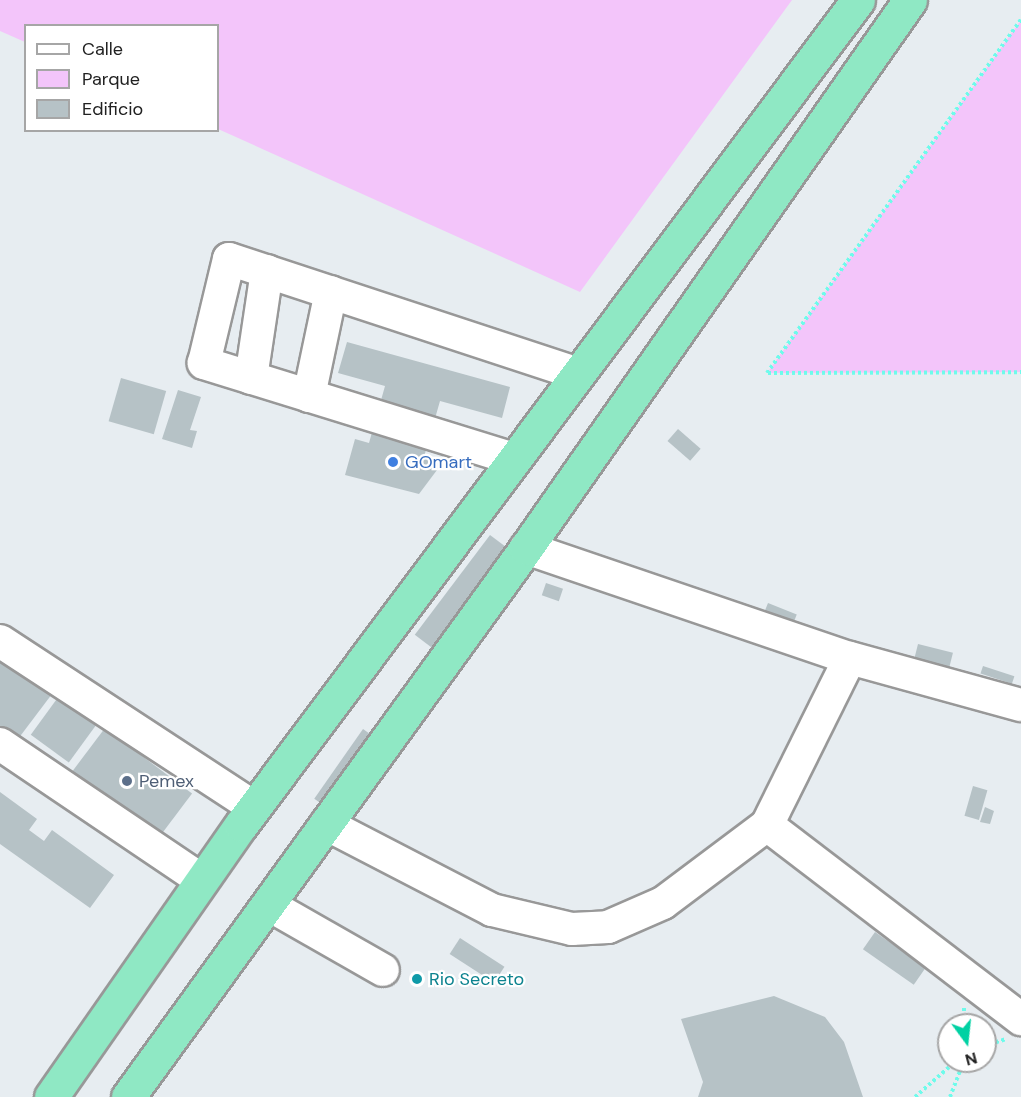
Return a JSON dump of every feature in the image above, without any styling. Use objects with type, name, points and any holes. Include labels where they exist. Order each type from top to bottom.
[{"type":"highway","points":[[51,1097],[254,807],[858,0]]},
{"type":"highway","points":[[128,1097],[526,548],[909,0]]},
{"type":"street","points":[[514,459],[204,363],[229,259],[578,374]]},
{"type":"street","points":[[251,378],[267,271]]},
{"type":"street","points":[[309,396],[331,292]]},
{"type":"street","points":[[526,548],[850,658],[1021,705]]},
{"type":"street","points":[[0,640],[254,807]]},
{"type":"street","points":[[326,824],[492,910],[573,929],[608,927],[663,903],[767,825],[850,658]]},
{"type":"street","points":[[0,744],[202,880]]},
{"type":"street","points":[[767,825],[1021,1019]]},
{"type":"street","points":[[268,905],[383,970]]},
{"type":"path","points":[[1021,20],[767,373],[1021,372]]},
{"type":"path","points":[[915,1097],[942,1073]]},
{"type":"path","points":[[950,1097],[959,1073]]},
{"type":"green space","points":[[0,0],[792,0],[580,292],[219,129],[219,24],[24,24],[24,42],[0,31]]},
{"type":"green space","points":[[1021,20],[1021,372],[767,373]]},
{"type":"building","points":[[347,342],[510,387],[502,418],[440,401],[424,457],[443,462],[419,494],[345,475],[355,439],[369,443],[385,386],[338,373]]},
{"type":"building","points":[[121,378],[166,391],[154,434],[109,421]]},
{"type":"building","points":[[178,390],[201,397],[190,430],[197,431],[192,448],[162,439]]},
{"type":"building","points":[[678,429],[701,449],[690,461],[668,441]]},
{"type":"building","points":[[490,535],[511,551],[436,650],[415,635]]},
{"type":"building","points":[[546,583],[563,589],[559,601],[542,595]]},
{"type":"building","points":[[768,603],[797,615],[793,624],[764,612]]},
{"type":"building","points":[[918,644],[953,653],[949,668],[914,660]]},
{"type":"building","points":[[0,655],[52,694],[18,739],[0,726]]},
{"type":"building","points":[[983,666],[1014,676],[1012,684],[981,674]]},
{"type":"building","points":[[59,696],[97,724],[69,762],[31,735]]},
{"type":"building","points":[[105,728],[192,794],[158,838],[71,773]]},
{"type":"building","points":[[363,729],[379,740],[330,810],[314,799]]},
{"type":"building","points":[[973,786],[987,790],[979,820],[964,816]]},
{"type":"building","points":[[0,792],[37,819],[29,830],[44,841],[52,830],[114,875],[90,908],[0,844]]},
{"type":"building","points":[[985,807],[994,811],[990,824],[980,822]]},
{"type":"building","points":[[875,932],[926,968],[914,985],[863,949]]},
{"type":"building","points":[[460,938],[504,967],[494,983],[450,954]]},
{"type":"building","points":[[774,996],[825,1017],[844,1042],[863,1097],[698,1097],[703,1082],[681,1019]]},
{"type":"place","name":"GOmart","points":[[393,462]]},
{"type":"place","name":"Pemex","points":[[127,781]]},
{"type":"place","name":"Rio Secreto","points":[[417,979]]}]
